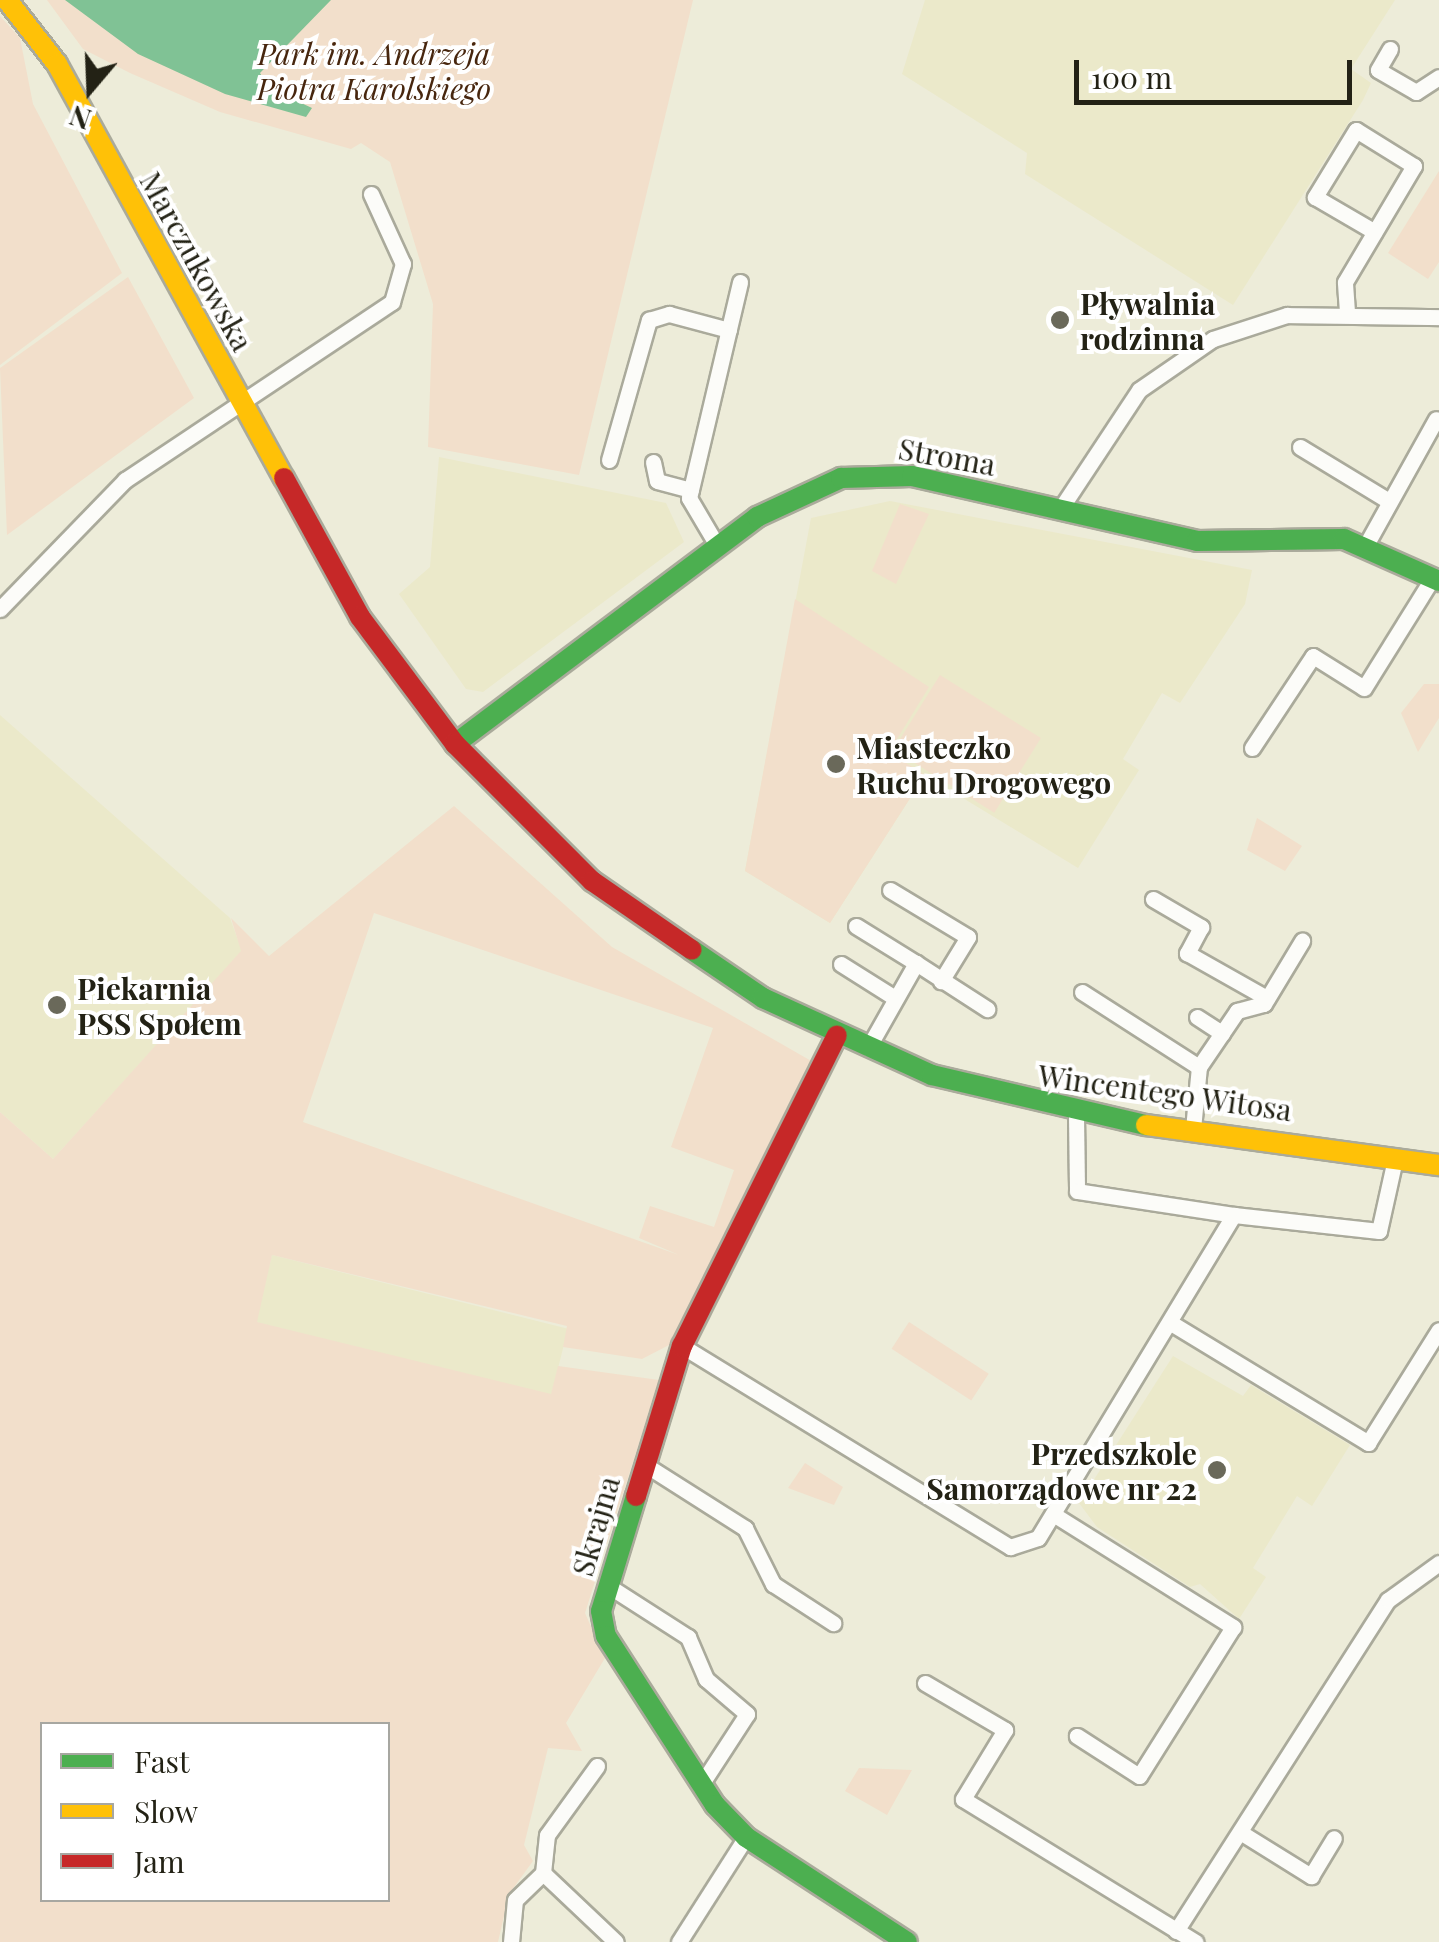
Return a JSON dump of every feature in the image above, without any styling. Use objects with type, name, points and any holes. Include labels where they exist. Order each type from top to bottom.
[{"type":"street","name":"Marczukowska","points":[[14,8],[240,399],[360,616],[455,744]]},
{"type":"street","points":[[1390,49],[1378,70],[1416,92],[1439,77]]},
{"type":"street","points":[[1346,312],[1345,282],[1375,232],[1414,166],[1356,130],[1315,197],[1375,232]]},
{"type":"street","name":"Marczukowska","points":[[0,609],[110,492],[240,399],[400,293],[403,264],[371,194]]},
{"type":"street","points":[[718,548],[690,506],[691,490],[740,282]]},
{"type":"street","points":[[1061,508],[1110,424],[1187,352],[1266,319],[1346,312],[1439,317]]},
{"type":"street","points":[[610,460],[648,320],[669,314],[729,330]]},
{"type":"street","points":[[1366,544],[1387,500],[1436,418]]},
{"type":"street","points":[[1300,447],[1387,500]]},
{"type":"street","points":[[653,462],[656,481],[691,490]]},
{"type":"street","name":"Stroma","points":[[455,744],[718,548],[804,490],[863,475],[912,476],[1197,541],[1325,536],[1366,544],[1436,579]]},
{"type":"street","points":[[1252,748],[1313,656],[1364,688],[1436,579]]},
{"type":"street","name":"Wincentego Witosa","points":[[455,744],[546,841],[638,917],[838,1035],[868,1048],[1076,1116],[1194,1129],[1439,1166]]},
{"type":"street","points":[[890,890],[968,937],[942,981]]},
{"type":"street","points":[[1152,900],[1201,927],[1187,952],[1267,998]]},
{"type":"street","points":[[856,926],[988,1010]]},
{"type":"street","points":[[1194,1129],[1199,1068],[1237,1011],[1267,998],[1302,941]]},
{"type":"street","points":[[868,1048],[916,963]]},
{"type":"street","points":[[841,964],[895,998]]},
{"type":"street","points":[[1082,992],[1199,1068]]},
{"type":"street","points":[[1198,1017],[1222,1033]]},
{"type":"street","name":"Skrajna","points":[[838,1035],[682,1346],[610,1587],[606,1636],[700,1786],[746,1837],[908,1942]]},
{"type":"street","points":[[1076,1116],[1077,1190],[1234,1215],[1379,1231],[1394,1159]]},
{"type":"street","points":[[682,1346],[1010,1546],[1038,1538],[1234,1215]]},
{"type":"street","points":[[1171,1323],[1368,1443],[1439,1330]]},
{"type":"street","points":[[644,1464],[745,1528],[773,1584],[832,1622]]},
{"type":"street","points":[[1054,1514],[1234,1627],[1139,1776],[1077,1736]]},
{"type":"street","points":[[1176,1931],[1388,1600],[1439,1564]]},
{"type":"street","points":[[610,1587],[688,1637],[706,1678],[747,1714],[700,1786]]},
{"type":"street","points":[[925,1683],[1006,1730],[963,1799],[1195,1942]]},
{"type":"street","points":[[511,1942],[515,1900],[542,1874],[547,1835],[597,1766]]},
{"type":"street","points":[[1240,1832],[1312,1876],[1334,1838]]},
{"type":"street","points":[[680,1942],[746,1837]]},
{"type":"street","points":[[542,1874],[616,1942]]},
{"type":"shaded area","points":[[65,0],[331,0],[260,73],[269,88],[312,108],[306,117],[225,94],[138,54]]},
{"type":"shaded area","points":[[925,0],[1395,0],[1351,69],[1371,83],[1363,100],[1233,305],[1025,174],[1027,153],[902,74]]},
{"type":"shaded area","points":[[439,457],[666,503],[684,542],[483,692],[466,689],[399,594],[430,567]]},
{"type":"shaded area","points":[[890,501],[1252,570],[1245,604],[1180,703],[1162,693],[1123,759],[1139,770],[1078,868],[925,775],[830,923],[745,871],[811,518]]},
{"type":"shaded area","points":[[0,715],[230,918],[242,951],[53,1159],[0,1112]]},
{"type":"shaded area","points":[[272,1255],[568,1329],[551,1396],[255,1322]]},
{"type":"shaded area","name":"Przedszkole Samorządowe nr 22","points":[[1173,1356],[1243,1396],[1251,1385],[1350,1445],[1312,1506],[1297,1496],[1253,1568],[1266,1577],[1239,1619],[1200,1584],[1190,1587],[1097,1527],[1079,1503]]},
{"type":"green space","name":"Park im. Andrzeja Piotra Karolskiego","points":[[47,0],[693,0],[579,475],[428,447],[433,304],[390,162],[361,143],[351,149],[220,112],[130,73],[83,49]]},
{"type":"green space","points":[[0,16],[20,38],[33,104],[122,273],[0,365]]},
{"type":"green space","points":[[1439,171],[1439,262],[1428,279],[1388,253]]},
{"type":"green space","points":[[128,277],[194,398],[7,535],[0,368]]},
{"type":"green space","points":[[900,504],[929,514],[896,584],[872,571]]},
{"type":"green space","name":"Miasteczko Ruchu Drogowego","points":[[795,599],[929,687],[889,752],[925,775],[830,923],[745,871]]},
{"type":"green space","points":[[940,675],[1041,738],[994,813],[893,750]]},
{"type":"green space","points":[[1424,684],[1439,684],[1439,718],[1418,752],[1401,713]]},
{"type":"green space","points":[[454,806],[612,947],[813,1062],[671,1344],[642,1359],[563,1347],[567,1326],[272,1255],[257,1322],[551,1394],[558,1366],[659,1380],[585,1613],[605,1658],[566,1723],[582,1751],[548,1748],[524,1845],[533,1861],[509,1894],[498,1942],[0,1942],[0,1112],[53,1159],[241,951],[231,918],[269,956]],"holes":[[[374,913],[713,1028],[671,1147],[734,1170],[714,1227],[650,1206],[639,1238],[679,1255],[303,1122]]]},
{"type":"green space","points":[[1257,818],[1302,846],[1285,871],[1247,850]]},
{"type":"green space","points":[[909,1322],[989,1374],[971,1401],[892,1349]]},
{"type":"green space","points":[[805,1463],[843,1487],[834,1505],[788,1488]]},
{"type":"green space","points":[[859,1768],[912,1770],[887,1815],[845,1791]]},
{"type":"traffic: fast","points":[[455,744],[757,517],[841,478],[912,476],[1197,541],[1344,539],[1439,581]]},
{"type":"traffic: fast","points":[[692,950],[763,998],[932,1075],[1146,1125]]},
{"type":"traffic: fast","points":[[636,1496],[601,1611],[606,1636],[715,1805],[746,1837],[907,1942]]},
{"type":"traffic: slow","points":[[7,0],[57,64],[284,478]]},
{"type":"traffic: slow","points":[[1146,1125],[1439,1165]]},
{"type":"traffic: jam","points":[[284,478],[360,617],[455,744],[592,881],[692,950]]},
{"type":"traffic: jam","points":[[636,1496],[682,1346],[837,1035]]},
{"type":"place","name":"Pływalnia rodzinna","points":[[1060,320]]},
{"type":"place","name":"Miasteczko Ruchu Drogowego","points":[[836,764]]},
{"type":"place","name":"Piekarnia PSS Społem","points":[[57,1005]]},
{"type":"place","name":"Przedszkole Samorządowe nr 22","points":[[1217,1470]]}]
